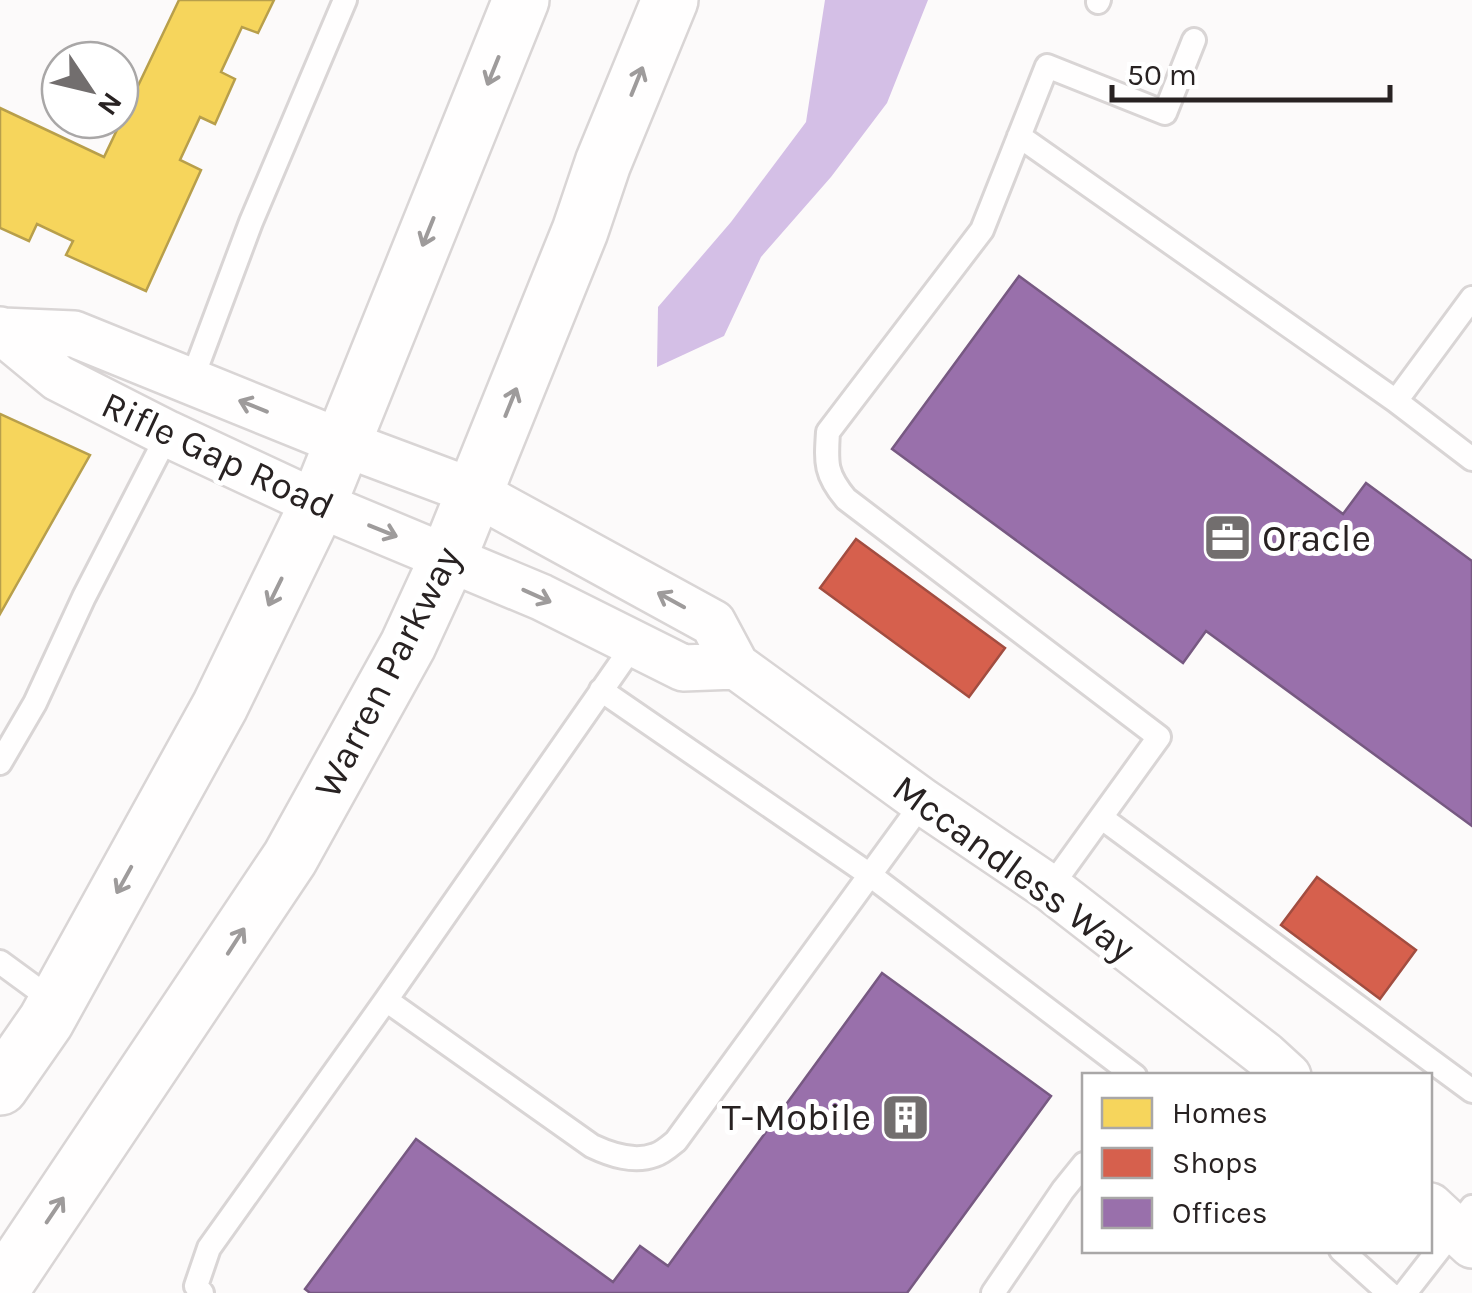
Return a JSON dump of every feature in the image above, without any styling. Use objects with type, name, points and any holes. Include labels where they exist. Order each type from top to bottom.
[{"type":"main road","points":[[0,1087],[56,1003],[220,706],[318,504],[522,0]]},
{"type":"main road","name":"Warren Parkway","points":[[0,1291],[290,858],[408,645],[448,558],[670,0]]},
{"type":"street","name":"Rifle Gap Road","points":[[1,331],[74,334],[474,492]]},
{"type":"street","name":"Rifle Gap Road","points":[[1,331],[58,378],[168,434],[318,504],[448,558]]},
{"type":"street","name":"Mccandless Way","points":[[474,492],[713,623],[736,666],[923,802],[1050,888],[1285,1073]]},
{"type":"street","points":[[448,558],[540,597],[683,668],[736,666]]},
{"type":"lane","points":[[191,382],[251,222],[345,0]]},
{"type":"lane","points":[[1050,888],[1159,737],[846,498],[831,482],[826,464],[828,432],[982,230],[1047,66],[1164,113],[1194,40]]},
{"type":"lane","points":[[1019,136],[1396,401],[1472,459]]},
{"type":"lane","points":[[1396,401],[1467,314]]},
{"type":"lane","points":[[0,763],[36,703],[84,598],[168,434]]},
{"type":"lane","points":[[202,1293],[196,1286],[209,1248],[634,644]]},
{"type":"lane","points":[[601,690],[870,875],[1131,1073]]},
{"type":"lane","points":[[386,1000],[592,1146],[612,1156],[656,1155],[676,1141],[923,802]]},
{"type":"lane","points":[[1102,818],[1472,1091]]},
{"type":"lane","points":[[0,962],[56,1003]]},
{"type":"lane","points":[[993,1293],[1082,1167]]},
{"type":"lane","points":[[1404,1293],[1457,1221]]},
{"type":"lane","points":[[1344,1253],[1389,1293]]},
{"type":"shaded area","points":[[825,0],[928,0],[887,103],[831,177],[761,257],[724,336],[657,367],[658,307],[731,222],[806,122]]},
{"type":"building: Homes","points":[[179,0],[274,0],[258,33],[242,27],[221,72],[235,79],[215,124],[200,117],[180,160],[201,170],[146,291],[66,255],[73,241],[37,224],[29,241],[0,228],[0,108],[40,127],[40,140],[68,140],[104,157],[112,140],[140,140],[140,82]]},
{"type":"building: Homes","points":[[0,414],[90,455],[0,614]]},
{"type":"building: Shops","points":[[856,539],[1005,648],[969,697],[820,588]]},
{"type":"building: Shops","points":[[1317,877],[1416,950],[1380,999],[1281,925]]},
{"type":"building: Offices","name":"Oracle","points":[[1019,276],[1343,514],[1366,483],[1472,561],[1472,826],[1206,631],[1183,663],[892,449]]},
{"type":"building: Offices","name":"T-Mobile","points":[[882,973],[1051,1096],[907,1293],[310,1293],[305,1289],[416,1139],[613,1282],[640,1246],[668,1266]]},
{"type":"place","name":"Oracle","points":[[1227,538]]},
{"type":"place","name":"T-Mobile","points":[[906,1117]]}]
